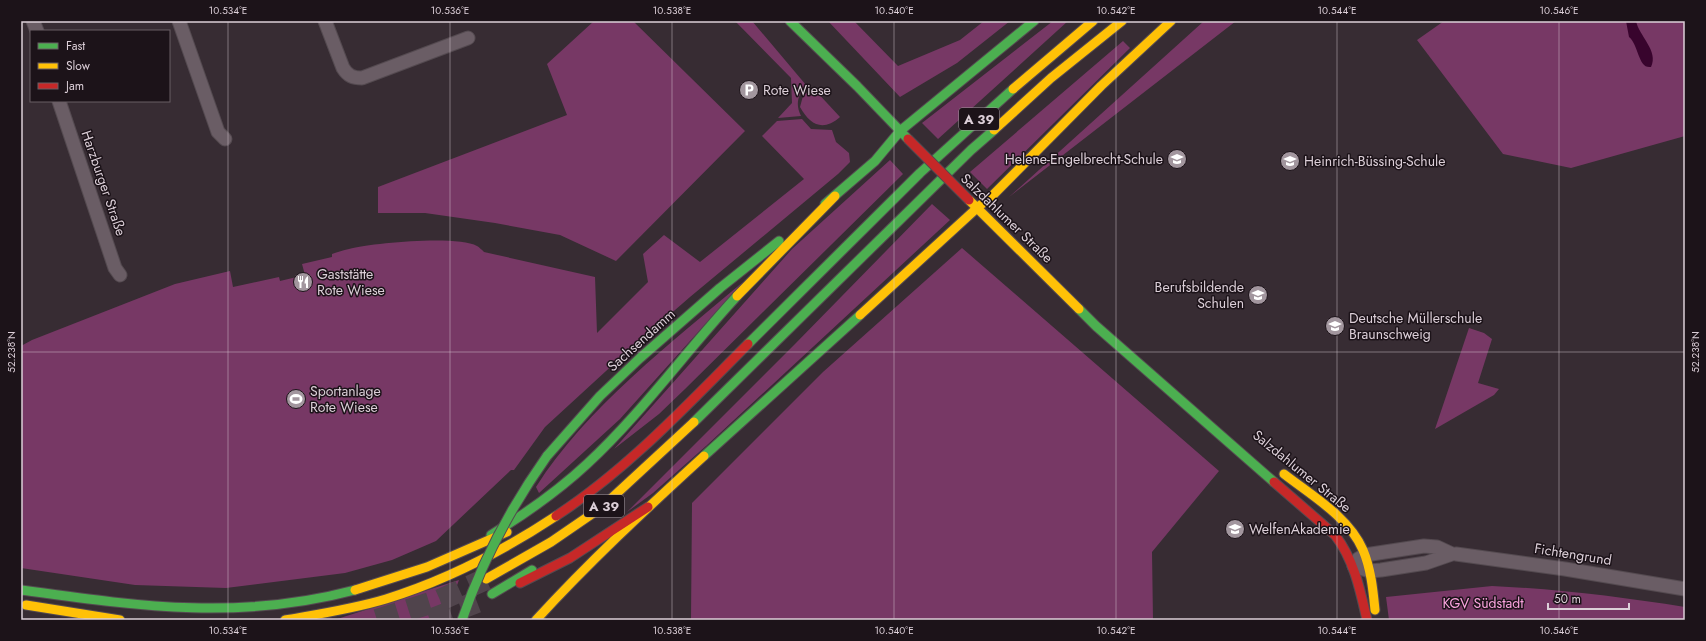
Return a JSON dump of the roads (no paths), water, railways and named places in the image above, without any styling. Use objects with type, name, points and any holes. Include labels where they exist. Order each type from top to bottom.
[{"type":"main road","name":"Salzdahlumer Straße","points":[[790,21],[842,71],[900,131],[1096,326],[1335,535],[1349,553],[1354,566],[1367,620]]},
{"type":"main road","name":"Sachsendamm","points":[[462,620],[473,589],[498,532],[524,488],[548,456],[600,396],[640,358],[720,288],[835,196],[875,161],[900,131],[914,118],[1034,21]]},
{"type":"main road","name":"A 39","points":[[285,620],[344,609],[392,596],[442,579],[498,552],[538,530],[581,500],[624,465],[683,409],[951,144],[1018,83],[1093,21]]},
{"type":"main road","name":"A 39","points":[[486,579],[551,542],[602,507],[705,412],[971,150],[1051,78],[1122,21]]},
{"type":"main road","points":[[536,620],[572,580],[648,507],[994,194],[1101,86],[1171,21]]},
{"type":"main road","points":[[462,552],[524,515],[596,455],[737,297],[835,196]]},
{"type":"main road","points":[[634,442],[683,409]]},
{"type":"main road","points":[[687,442],[705,412]]},
{"type":"main road","name":"Salzdahlumer Straße","points":[[1212,427],[1233,434]]},
{"type":"main road","name":"Salzdahlumer Straße","points":[[1274,466],[1349,528],[1360,542],[1370,571],[1376,620]]},
{"type":"main road","points":[[21,590],[128,605],[175,609],[225,609],[294,603],[371,586],[426,567],[510,531],[550,507]]},
{"type":"main road","points":[[492,594],[532,579],[601,539],[648,507]]},
{"type":"main road","points":[[482,599],[561,552]]},
{"type":"main road","points":[[21,586],[67,596]]},
{"type":"main road","points":[[21,604],[120,620]]},
{"type":"street","points":[[179,21],[218,132],[225,139]]},
{"type":"street","points":[[325,21],[343,68],[346,73],[356,78],[362,78],[468,38]]},
{"type":"street","name":"Harzburger Straße","points":[[59,102],[115,268],[120,275]]},
{"type":"street","points":[[1424,546],[1437,547],[1452,554],[1426,563],[1370,571],[1354,566],[1358,559],[1365,555],[1424,546]]},
{"type":"street","name":"Fichtengrund","points":[[1456,554],[1685,588]]},
{"type":"tunnel","points":[[377,620],[440,600],[486,579]]},
{"type":"tunnel","points":[[430,620],[477,602]]},
{"type":"place","name":"Rote Wiese","points":[[749,90]]},
{"type":"place","name":"Helene-Engelbrecht-Schule","points":[[1177,159]]},
{"type":"place","name":"Heinrich-Büssing-Schule","points":[[1290,161]]},
{"type":"place","name":"Gaststätte Rote Wiese","points":[[303,282]]},
{"type":"place","name":"Berufsbildende Schulen","points":[[1258,295]]},
{"type":"place","name":"Deutsche Müllerschule Braunschweig","points":[[1335,326]]},
{"type":"place","name":"Sportanlage Rote Wiese","points":[[296,399]]},
{"type":"place","name":"WelfenAkademie","points":[[1235,529]]},
{"type":"park label","name":"KGV Südstadt","points":[[1483,603]]}]
